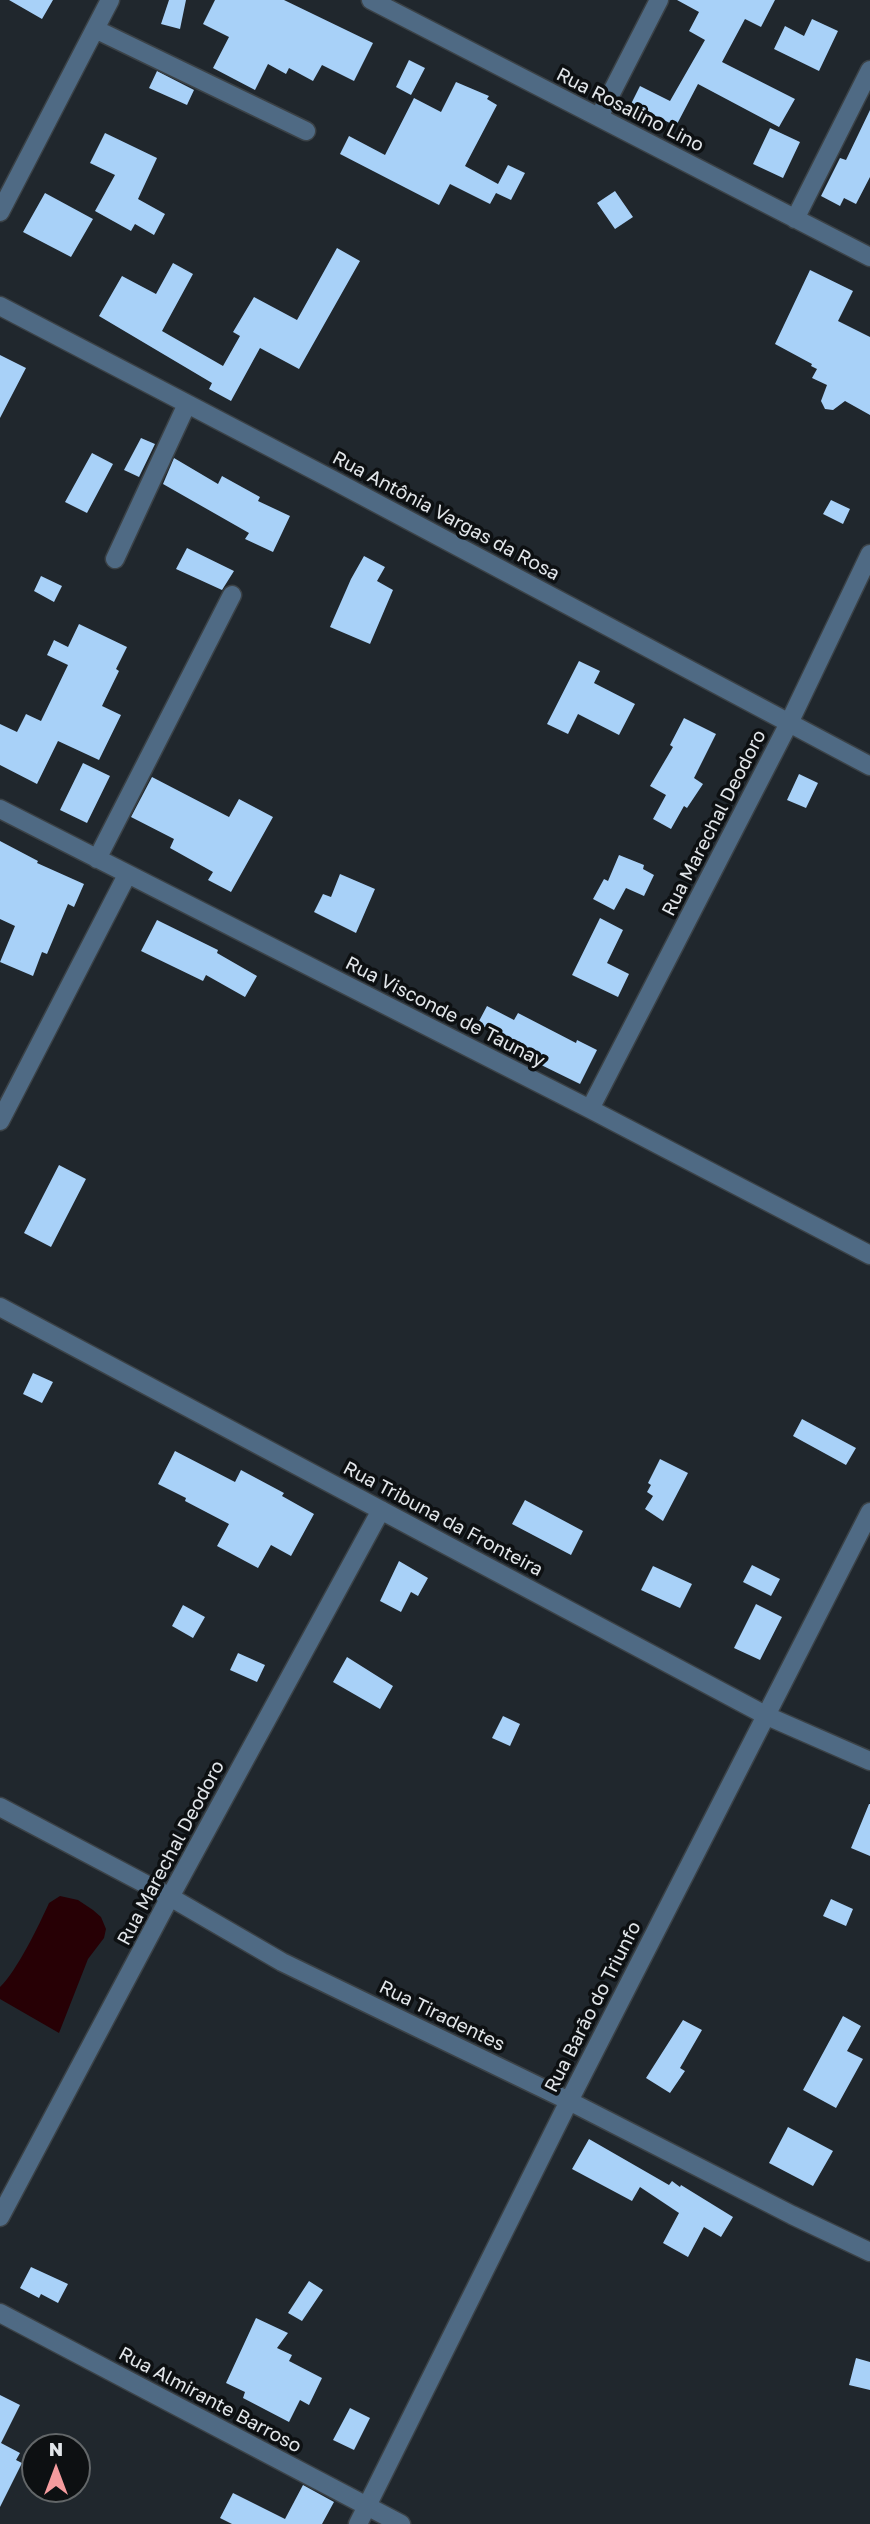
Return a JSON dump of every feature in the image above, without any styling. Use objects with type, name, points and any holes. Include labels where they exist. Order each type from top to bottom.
[{"type":"street","points":[[0,212],[110,0]]},
{"type":"street","name":"Rua Rosalino Lino","points":[[371,0],[870,257]]},
{"type":"street","points":[[599,117],[659,0]]},
{"type":"street","points":[[94,29],[306,131]]},
{"type":"street","points":[[795,219],[870,70]]},
{"type":"street","name":"Rua Antônia Vargas da Rosa","points":[[0,306],[870,766]]},
{"type":"street","points":[[115,559],[187,404]]},
{"type":"street","name":"Rua Marechal Deodoro","points":[[590,1109],[789,723],[870,554]]},
{"type":"street","points":[[97,859],[232,595]]},
{"type":"street","name":"Rua Visconde de Taunay","points":[[0,809],[590,1109],[870,1255]]},
{"type":"street","points":[[0,1121],[127,875]]},
{"type":"street","name":"Rua Tribuna da Fronteira","points":[[0,1307],[767,1716],[870,1761]]},
{"type":"street","name":"Rua Marechal Deodoro","points":[[0,2217],[170,1897],[381,1510]]},
{"type":"street","name":"Rua Barão do Triunfo","points":[[358,2524],[569,2101],[870,1512]]},
{"type":"street","name":"Rua Tiradentes","points":[[0,1807],[170,1897],[282,1962],[569,2101],[870,2252]]},
{"type":"street","name":"Rua Almirante Barroso","points":[[0,2313],[401,2524]]},
{"type":"shaded area","points":[[60,1896],[78,1900],[93,1910],[101,1917],[106,1929],[104,1938],[88,1959],[59,2033],[0,1999],[0,1987],[34,1935],[49,1903]]},
{"type":"building","points":[[9,0],[53,0],[42,19]]},
{"type":"building","points":[[169,0],[186,0],[180,29],[161,24]]},
{"type":"building","points":[[215,0],[284,0],[373,43],[354,81],[322,65],[313,81],[289,68],[286,74],[268,64],[255,90],[213,68],[229,37],[203,24]]},
{"type":"building","points":[[677,0],[775,0],[761,27],[745,19],[722,62],[795,99],[779,127],[698,84],[676,126],[631,104],[640,86],[670,101],[705,40],[689,31],[699,12]]},
{"type":"building","points":[[812,19],[838,31],[819,71],[774,49],[785,26],[804,36]]},
{"type":"building","points":[[409,60],[425,68],[411,95],[396,87]]},
{"type":"building","points":[[157,71],[194,90],[187,105],[149,88]]},
{"type":"building","points":[[456,82],[489,96],[487,99],[497,105],[465,166],[498,184],[508,165],[525,173],[511,200],[496,193],[490,204],[450,184],[439,205],[340,154],[349,136],[385,155],[414,98],[441,112]]},
{"type":"building","points":[[870,110],[870,177],[856,204],[844,198],[840,206],[821,196],[840,158],[846,160]]},
{"type":"building","points":[[770,128],[800,142],[783,178],[753,164]]},
{"type":"building","points":[[105,133],[157,158],[138,199],[165,214],[154,235],[135,224],[131,231],[95,211],[115,175],[90,163]]},
{"type":"building","points":[[615,191],[633,217],[615,229],[597,203]]},
{"type":"building","points":[[45,193],[93,219],[71,257],[23,232]]},
{"type":"building","points":[[337,248],[360,261],[299,369],[260,348],[231,401],[209,389],[212,383],[99,316],[122,276],[156,294],[173,263],[193,274],[162,331],[223,366],[240,336],[233,332],[254,297],[297,320]]},
{"type":"building","points":[[810,270],[853,291],[838,321],[870,337],[870,415],[845,401],[833,410],[825,409],[821,401],[827,385],[812,378],[817,369],[775,344]]},
{"type":"building","points":[[0,355],[26,368],[0,418]]},
{"type":"building","points":[[141,438],[155,444],[139,477],[124,470]]},
{"type":"building","points":[[92,453],[113,464],[87,513],[65,502]]},
{"type":"building","points":[[174,458],[218,484],[222,476],[260,497],[258,501],[290,516],[273,552],[245,539],[249,533],[163,484]]},
{"type":"building","points":[[831,500],[850,509],[843,524],[823,514]]},
{"type":"building","points":[[187,548],[234,571],[222,590],[176,569]]},
{"type":"building","points":[[364,556],[385,567],[377,581],[393,590],[370,644],[330,627]]},
{"type":"building","points":[[41,576],[62,586],[54,602],[34,591]]},
{"type":"building","points":[[79,624],[127,647],[102,706],[121,715],[99,760],[58,741],[37,784],[0,765],[0,724],[17,732],[26,714],[41,721],[68,665],[47,655],[54,640],[68,647]]},
{"type":"building","points":[[579,661],[600,671],[594,683],[635,704],[619,735],[578,714],[568,734],[547,724]]},
{"type":"building","points":[[684,718],[716,734],[694,778],[703,784],[687,808],[684,806],[671,829],[653,819],[666,795],[650,786],[673,747],[670,745]]},
{"type":"building","points":[[83,763],[110,776],[87,823],[60,810]]},
{"type":"building","points":[[799,774],[818,783],[806,808],[787,800]]},
{"type":"building","points":[[152,777],[229,817],[239,799],[273,817],[231,892],[208,880],[213,872],[170,848],[174,839],[131,817]]},
{"type":"building","points":[[0,841],[38,861],[37,863],[84,884],[74,907],[68,904],[47,954],[42,952],[33,976],[0,962],[15,926],[0,919]]},
{"type":"building","points":[[619,855],[644,865],[643,869],[654,875],[644,896],[626,888],[614,910],[593,899],[604,879],[608,881]]},
{"type":"building","points":[[340,874],[375,889],[356,933],[314,912],[323,894],[331,897]]},
{"type":"building","points":[[600,918],[623,930],[607,963],[629,974],[618,997],[572,975]]},
{"type":"building","points":[[157,920],[218,950],[217,953],[257,976],[245,997],[206,975],[203,981],[141,951]]},
{"type":"building","points":[[487,1006],[514,1020],[518,1013],[576,1043],[577,1040],[597,1050],[580,1084],[531,1060],[533,1057],[478,1023]]},
{"type":"building","points":[[59,1165],[86,1179],[51,1247],[24,1233]]},
{"type":"building","points":[[33,1373],[53,1382],[42,1403],[23,1394]]},
{"type":"building","points":[[802,1419],[856,1448],[846,1465],[793,1436]]},
{"type":"building","points":[[175,1451],[235,1482],[241,1470],[284,1493],[282,1496],[314,1514],[291,1556],[271,1545],[258,1568],[217,1546],[229,1524],[158,1484]]},
{"type":"building","points":[[660,1459],[688,1473],[663,1521],[645,1509],[653,1496],[647,1492],[651,1485],[648,1483]]},
{"type":"building","points":[[525,1500],[583,1531],[571,1555],[512,1524]]},
{"type":"building","points":[[399,1561],[428,1578],[418,1596],[411,1592],[401,1612],[380,1601]]},
{"type":"building","points":[[752,1565],[780,1579],[771,1596],[743,1582]]},
{"type":"building","points":[[653,1566],[692,1584],[680,1608],[641,1590]]},
{"type":"building","points":[[756,1604],[782,1617],[760,1660],[734,1648]]},
{"type":"building","points":[[183,1605],[205,1617],[193,1638],[172,1626]]},
{"type":"building","points":[[238,1653],[265,1665],[257,1682],[230,1670]]},
{"type":"building","points":[[347,1657],[393,1686],[380,1709],[333,1682]]},
{"type":"building","points":[[503,1716],[520,1724],[510,1746],[492,1738]]},
{"type":"building","points":[[870,1804],[870,1856],[851,1848]]},
{"type":"building","points":[[831,1899],[853,1909],[846,1926],[823,1916]]},
{"type":"building","points":[[843,2016],[861,2026],[847,2051],[863,2059],[836,2108],[803,2090]]},
{"type":"building","points":[[683,2020],[702,2030],[680,2068],[685,2071],[670,2093],[646,2078]]},
{"type":"building","points":[[788,2127],[833,2151],[813,2186],[769,2163]]},
{"type":"building","points":[[589,2139],[669,2185],[672,2181],[680,2187],[681,2185],[733,2217],[721,2237],[704,2227],[688,2257],[663,2243],[679,2213],[640,2187],[632,2201],[572,2169]]},
{"type":"building","points":[[31,2267],[68,2284],[58,2303],[41,2294],[39,2298],[20,2288]]},
{"type":"building","points":[[309,2281],[323,2290],[302,2321],[288,2313]]},
{"type":"building","points":[[256,2318],[288,2333],[277,2348],[292,2355],[289,2361],[322,2378],[309,2405],[300,2400],[289,2422],[243,2398],[245,2392],[226,2383]]},
{"type":"building","points":[[856,2358],[870,2362],[870,2390],[849,2385]]},
{"type":"building","points":[[0,2395],[20,2405],[1,2443],[20,2453],[16,2460],[21,2465],[0,2507]]},
{"type":"building","points":[[350,2408],[370,2418],[354,2450],[333,2440]]},
{"type":"building","points":[[303,2485],[334,2502],[322,2524],[232,2524],[220,2518],[233,2493],[285,2519]]}]
